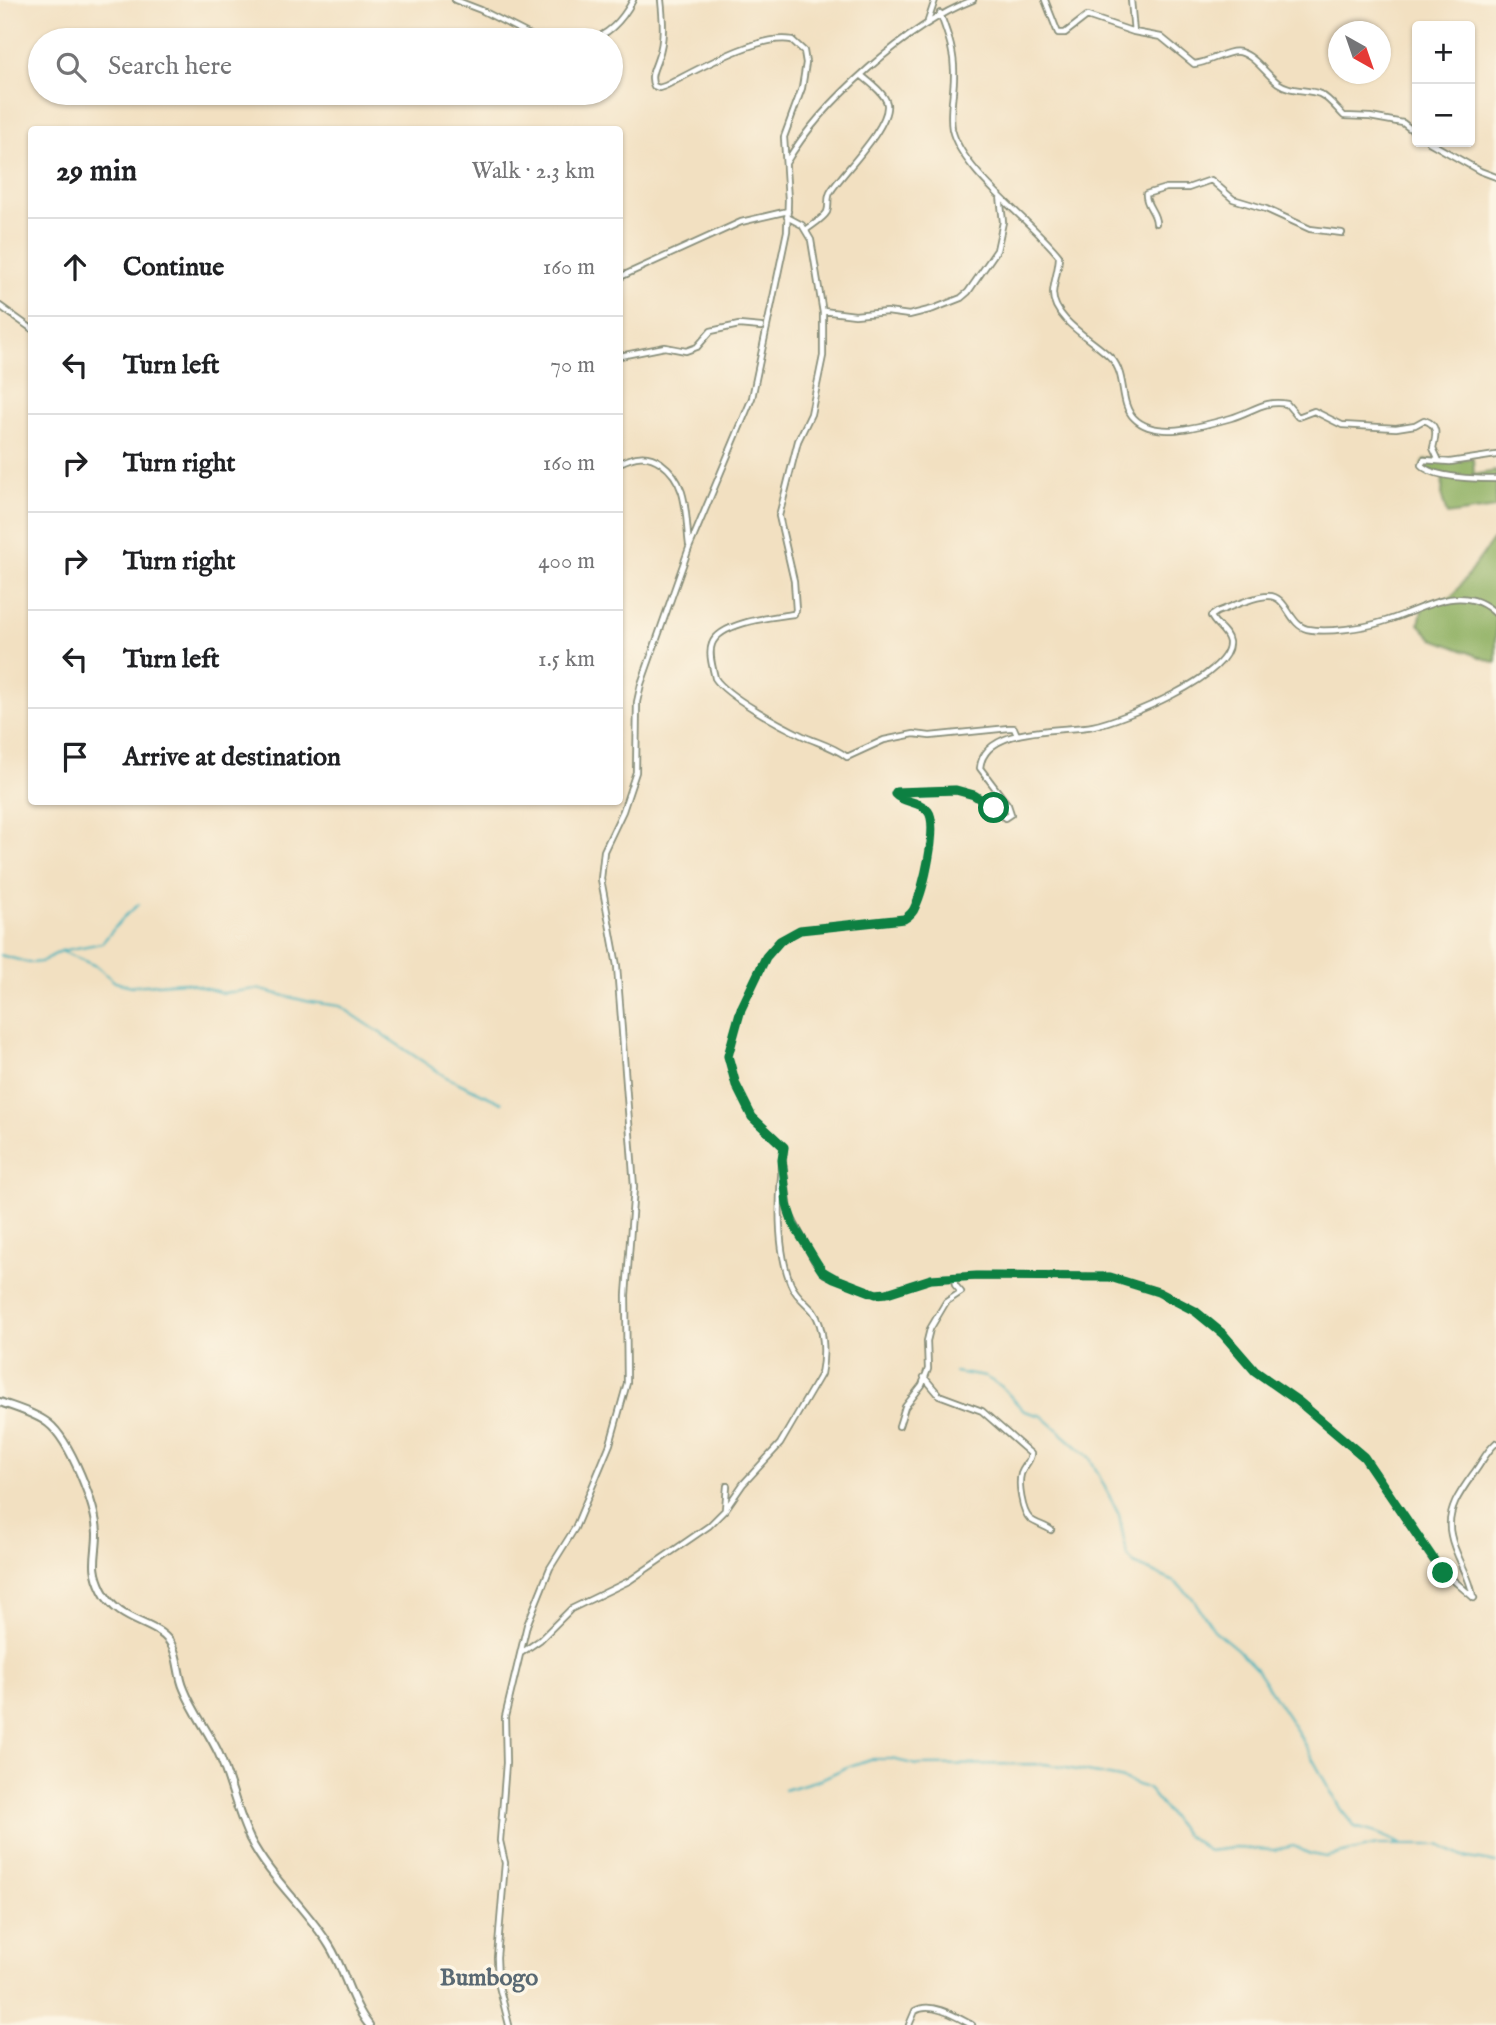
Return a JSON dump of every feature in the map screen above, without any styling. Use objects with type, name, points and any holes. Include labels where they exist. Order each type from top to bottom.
[{"type":"main road","points":[[0,1402],[47,1422],[62,1438],[84,1486],[95,1521],[97,1533],[93,1560],[107,1600],[120,1612],[160,1632],[173,1648],[184,1690],[218,1753],[250,1838],[262,1859],[330,1946],[359,2013],[369,2025]]},
{"type":"street","points":[[455,0],[516,28]]},
{"type":"street","points":[[612,28],[627,12],[633,0]]},
{"type":"street","points":[[509,2025],[498,1982],[497,1957],[505,1863],[500,1841],[506,1763],[505,1717],[527,1625],[550,1568],[575,1528],[610,1444],[627,1383],[625,1295],[634,1187],[617,966],[603,897],[602,861],[636,772],[637,702],[641,684],[689,548],[752,398],[783,258],[787,214],[784,137],[802,88],[806,63],[799,44],[785,38],[767,40],[659,88],[651,82],[660,54],[661,0]]},
{"type":"street","points":[[928,21],[935,0]]},
{"type":"street","points":[[785,164],[806,132],[862,75],[928,21],[940,13],[973,0]]},
{"type":"street","points":[[1045,0],[1058,33],[1065,33],[1087,16],[1134,32],[1161,37],[1194,64],[1238,51],[1278,83],[1290,89],[1321,95],[1344,116],[1403,123],[1412,130]]},
{"type":"street","points":[[1131,0],[1134,32]]},
{"type":"street","points":[[940,13],[954,51],[951,115],[953,132],[963,152],[1059,256],[1055,302],[1065,318],[1083,337],[1112,359],[1118,368],[1131,415],[1142,425],[1152,429],[1181,430],[1231,418],[1264,403],[1285,403],[1298,417],[1318,411],[1342,425],[1396,428],[1428,421],[1437,433],[1433,448],[1439,461]]},
{"type":"street","points":[[806,230],[825,215],[828,194],[864,150],[885,118],[887,104],[883,96],[862,75]]},
{"type":"street","points":[[1438,147],[1496,177]]},
{"type":"street","points":[[1156,223],[1146,194],[1170,187],[1188,188],[1211,180],[1233,199],[1266,209],[1310,229],[1342,233]]},
{"type":"street","points":[[822,311],[855,315],[887,312],[909,315],[961,298],[997,250],[1003,222],[1000,195]]},
{"type":"street","points":[[623,276],[733,225],[787,214],[806,230],[813,246],[822,311],[823,356],[811,414],[797,441],[779,516],[794,581],[796,610],[794,614],[736,626],[718,636],[712,645],[715,678],[730,693],[758,710],[805,737],[827,744],[847,757],[884,740],[914,734],[930,736],[1014,728],[1017,735]]},
{"type":"street","points":[[0,306],[28,326]]},
{"type":"street","points":[[623,355],[665,347],[686,351],[696,346],[711,331],[739,325],[761,327]]},
{"type":"street","points":[[1496,455],[1465,461],[1424,460],[1421,464],[1426,470],[1468,478],[1496,479]]},
{"type":"street","points":[[623,462],[634,456],[657,460],[678,479],[687,515],[689,548]]},
{"type":"street","points":[[519,1654],[540,1640],[571,1609],[638,1575],[709,1525],[780,1444],[821,1374],[821,1329],[818,1319],[790,1283],[781,1234],[779,1174],[784,1147],[752,1117],[736,1085],[728,1056],[741,1009],[766,957],[780,941],[800,930],[904,919],[911,915],[932,838],[931,816],[925,807],[898,798],[896,792],[956,790],[974,795],[1005,818],[1009,817],[1011,814],[1008,805],[980,768],[985,754],[1000,742],[1017,735],[1092,726],[1147,706],[1197,682],[1214,671],[1224,658],[1229,645],[1226,634],[1211,616],[1265,596],[1276,598],[1299,626],[1308,629],[1358,627],[1381,623],[1437,601],[1456,597],[1478,601],[1496,614]]},
{"type":"street","points":[[782,1160],[787,1204],[793,1224],[814,1260],[825,1274],[876,1294],[931,1279],[1044,1275],[1110,1277],[1158,1292],[1183,1304],[1223,1334],[1255,1371],[1298,1401],[1364,1457],[1438,1567],[1474,1598],[1468,1575],[1450,1534],[1450,1522],[1460,1492],[1496,1443]]},
{"type":"street","points":[[899,1426],[905,1407],[922,1385],[928,1369],[927,1341],[930,1329],[946,1302],[961,1292],[954,1278]]},
{"type":"street","points":[[924,1377],[939,1395],[982,1411],[1031,1454],[1021,1474],[1021,1491],[1026,1513],[1030,1519],[1051,1530]]},
{"type":"street","points":[[724,1510],[727,1486]]},
{"type":"street","points":[[909,2025],[915,2011],[925,2007],[946,2012],[972,2025]]},
{"type":"green space","points":[[1473,459],[1474,475],[1496,471],[1496,508],[1447,515],[1442,497],[1443,474],[1426,470],[1422,465],[1425,460]]},
{"type":"green space","points":[[1496,536],[1496,663],[1433,639],[1419,624],[1423,605],[1452,597]]},
{"type":"waterway","points":[[0,955],[30,963],[41,962],[61,951],[102,943],[139,904]]},
{"type":"waterway","points":[[61,951],[96,966],[115,982],[132,986],[184,982],[223,993],[257,989],[310,1002],[340,1006],[446,1077],[502,1103]]},
{"type":"waterway","points":[[955,1372],[985,1377],[1001,1386],[1024,1411],[1042,1416],[1090,1458],[1119,1515],[1127,1555],[1134,1564],[1175,1582],[1191,1596],[1214,1630],[1257,1670],[1297,1731],[1341,1810],[1355,1827],[1401,1844]]},
{"type":"waterway","points":[[784,1790],[819,1780],[870,1759],[891,1759],[918,1765],[1045,1764],[1120,1778],[1148,1789],[1185,1834],[1208,1851],[1234,1848],[1274,1850],[1294,1846],[1310,1854],[1326,1857],[1377,1845],[1439,1845],[1463,1857],[1496,1863]]},
{"type":"district","name":"Bumbogo","points":[[489,1977]]},
{"type":"route","points":[[994,808],[974,795],[956,790],[896,792],[895,796],[898,798],[925,807],[931,816],[932,838],[911,915],[904,919],[800,930],[786,936],[766,957],[751,985],[734,1030],[728,1056],[731,1070],[752,1117],[784,1147],[782,1160],[789,1213],[814,1260],[822,1271],[834,1278],[876,1294],[931,1279],[1044,1275],[1110,1277],[1158,1292],[1183,1304],[1223,1334],[1260,1376],[1298,1401],[1364,1457],[1443,1573]]}]
